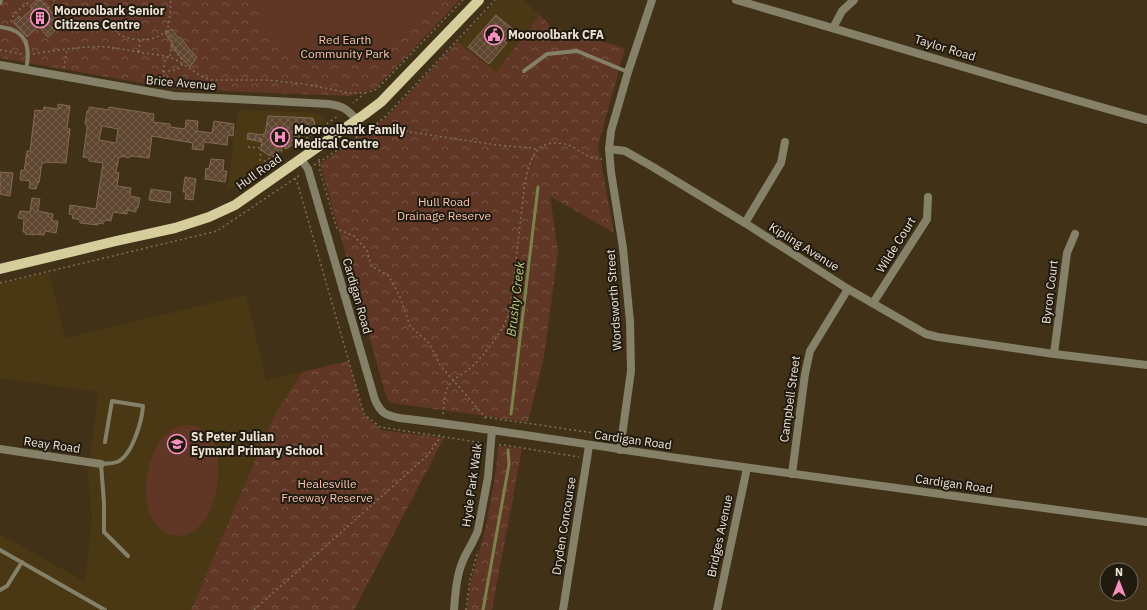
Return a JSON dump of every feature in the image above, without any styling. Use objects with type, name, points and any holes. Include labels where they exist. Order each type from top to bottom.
[{"type":"main road","name":"Hull Road","points":[[0,269],[175,228],[209,217],[235,205],[381,102],[479,0]]},
{"type":"street","points":[[609,148],[611,131],[628,72],[652,0]]},
{"type":"street","name":"Taylor Road","points":[[736,0],[1147,120]]},
{"type":"street","points":[[833,28],[842,11],[854,0]]},
{"type":"street","name":"Brice Avenue","points":[[0,65],[174,96],[334,105],[346,109],[357,120]]},
{"type":"street","points":[[745,223],[781,163],[785,142]]},
{"type":"street","name":"Wordsworth Street","points":[[609,148],[611,172],[623,248],[630,322],[631,371],[620,450]]},
{"type":"street","name":"Kipling Avenue","points":[[609,148],[625,151],[653,167],[745,223],[848,289],[926,334],[1054,354],[1147,365]]},
{"type":"street","name":"Cardigan Road","points":[[301,159],[308,169],[375,400],[379,409],[387,415],[589,446],[1147,522]]},
{"type":"street","name":"Wilde Court","points":[[873,304],[926,219],[928,197]]},
{"type":"street","name":"Byron Court","points":[[1054,354],[1067,253],[1075,234]]},
{"type":"street","name":"Campbell Street","points":[[792,474],[805,374],[810,351],[848,289]]},
{"type":"street","name":"Hyde Park Walk","points":[[454,610],[462,563],[476,537],[478,530],[488,477],[492,430]]},
{"type":"street","name":"Dryden Concourse","points":[[563,610],[589,446]]},
{"type":"street","name":"Reay Road","points":[[0,449],[101,464]]},
{"type":"street","name":"Bridges Avenue","points":[[717,610],[747,468]]},
{"type":"lane","points":[[0,27],[18,32],[26,42],[28,55],[26,70]]},
{"type":"lane","points":[[524,71],[547,54],[577,51],[628,72]]},
{"type":"lane","points":[[105,442],[112,401],[143,406],[142,416],[136,435],[128,452],[118,462],[101,464],[104,504],[104,532],[128,556]]},
{"type":"lane","points":[[0,550],[105,610]]},
{"type":"lane","points":[[0,590],[7,586],[22,562]]},
{"type":"path","points":[[10,29],[14,14],[30,0]]},
{"type":"path","points":[[48,8],[54,4],[54,0]]},
{"type":"path","points":[[100,28],[104,30],[112,29],[121,35],[140,39],[154,38],[166,31],[171,0]]},
{"type":"path","points":[[171,46],[184,63],[202,77],[211,80],[273,80],[304,84],[350,93],[365,93],[377,89],[463,0]]},
{"type":"path","points":[[166,31],[172,40],[170,58]]},
{"type":"path","points":[[139,52],[140,39]]},
{"type":"path","points":[[0,50],[28,55],[67,49],[107,47],[170,58],[184,63]]},
{"type":"path","points":[[64,68],[67,49]]},
{"type":"path","points":[[165,60],[163,72],[176,70],[184,63]]},
{"type":"path","points":[[359,98],[365,93]]},
{"type":"path","points":[[307,142],[305,139],[330,122]]},
{"type":"path","points":[[376,124],[383,128],[538,150]]},
{"type":"path","points":[[249,139],[263,139],[260,160],[262,161],[288,146]]},
{"type":"path","points":[[285,142],[291,149]]},
{"type":"path","points":[[254,610],[423,460],[432,450],[440,436],[446,390],[448,386],[470,369],[484,354],[508,317],[510,311],[525,182],[528,166],[532,157],[538,150],[548,143],[572,147],[586,156],[596,159],[610,158]]},
{"type":"path","points":[[248,147],[261,148]]},
{"type":"path","points":[[319,159],[320,171],[337,228],[354,236],[367,250],[371,266],[389,276],[400,297],[410,326],[429,343],[440,365],[485,417],[485,421]]},
{"type":"path","points":[[315,164],[320,162]]},
{"type":"path","points":[[295,178],[364,414],[380,427],[485,443]]},
{"type":"path","points":[[485,417],[622,438]]},
{"type":"path","points":[[497,446],[504,445],[587,458]]},
{"type":"shaded area","points":[[497,0],[524,0],[540,15],[496,72],[457,42]]},
{"type":"shaded area","points":[[238,110],[318,113],[323,116],[325,123],[227,192]]},
{"type":"shaded area","name":"St Peter Julian Eymard Primary School","points":[[49,272],[65,338],[246,295],[266,380],[302,372],[274,416],[191,610],[0,610],[0,534],[85,582],[92,518],[88,473],[98,392],[0,378],[0,284]]},
{"type":"green space","name":"Red Earth Community Park","points":[[0,0],[460,0],[376,88],[350,96],[175,89],[0,58]]},
{"type":"green space","points":[[258,0],[431,0],[416,26],[391,48],[369,59],[356,63],[332,65],[319,64],[295,57],[274,45],[264,30],[259,12]]},
{"type":"green space","name":"Hull Road Drainage Reserve","points":[[540,15],[551,27],[625,48],[598,146],[614,233],[550,196],[558,252],[544,357],[528,422],[392,403],[386,396],[320,164],[388,116],[457,42],[496,72]]},
{"type":"green space","name":"Healesville Freeway Reserve","points":[[348,361],[364,415],[381,430],[444,438],[354,610],[191,610],[274,416],[302,372]]},
{"type":"green space","points":[[186,425],[194,426],[206,432],[213,442],[217,454],[218,482],[211,508],[206,518],[200,526],[193,531],[179,536],[164,532],[152,519],[148,510],[146,499],[146,486],[150,461],[160,440],[171,430]]},
{"type":"green space","points":[[503,446],[522,449],[492,610],[467,610],[471,580],[487,521],[496,470],[498,447]]},
{"type":"building","name":"Mooroolbark Senior Citizens Centre","points":[[37,0],[41,0],[62,24],[48,37],[38,26],[27,37],[13,22],[19,16],[21,19],[32,9],[30,6]]},
{"type":"building","name":"Mooroolbark CFA","points":[[496,15],[514,30],[504,41],[507,43],[489,64],[468,47]]},
{"type":"building","points":[[172,29],[178,38],[180,37],[197,57],[190,67],[178,54],[165,33]]},
{"type":"building","points":[[58,104],[70,106],[67,128],[70,129],[66,163],[42,163],[39,183],[38,182],[36,189],[29,188],[30,181],[20,180],[21,170],[24,171],[27,151],[30,151],[35,110],[43,111],[44,107],[58,109]]},
{"type":"building","points":[[89,107],[109,110],[109,107],[154,114],[153,122],[170,124],[170,127],[185,129],[186,120],[198,121],[197,131],[212,133],[214,121],[234,124],[233,136],[228,135],[227,145],[204,142],[203,150],[192,149],[193,143],[152,136],[149,158],[130,156],[129,158],[119,157],[116,172],[119,173],[117,186],[131,188],[130,196],[140,198],[136,212],[127,210],[127,214],[113,212],[111,221],[106,220],[103,221],[103,224],[98,223],[98,225],[80,223],[80,220],[72,218],[73,215],[69,214],[70,205],[96,209],[103,163],[89,161],[89,158],[83,157],[87,128],[87,125],[85,124],[87,111],[89,111]],"holes":[[[102,126],[118,129],[116,143],[99,140]]]},
{"type":"building","name":"Mooroolbark Family Medical Centre","points":[[268,116],[313,118],[315,124],[299,136],[300,137],[290,142],[292,145],[286,149],[284,146],[270,156],[261,150],[262,142],[247,139],[248,133],[265,134]]},
{"type":"building","points":[[211,159],[224,160],[223,171],[227,171],[225,182],[205,179],[206,168],[209,169]]},
{"type":"building","points":[[0,172],[13,173],[10,196],[0,194]]},
{"type":"building","points":[[185,177],[196,179],[193,200],[185,199],[186,192],[183,192]]},
{"type":"building","points":[[151,189],[171,192],[170,203],[149,200]]},
{"type":"building","points":[[32,198],[40,199],[38,211],[53,214],[52,221],[58,221],[56,233],[45,231],[44,235],[34,235],[25,234],[26,232],[23,232],[24,219],[18,218],[20,211],[30,212]]},
{"type":"waterway","name":"Brushy Creek","points":[[511,414],[538,187]]},
{"type":"waterway","name":"Brushy Creek","points":[[483,610],[509,464],[508,450]]},
{"type":"place","name":"Mooroolbark Senior Citizens Centre","points":[[40,18]]},
{"type":"place","name":"Mooroolbark CFA","points":[[494,35]]},
{"type":"place","name":"Mooroolbark Family Medical Centre","points":[[280,137]]},
{"type":"place","name":"St Peter Julian Eymard Primary School","points":[[177,444]]}]
